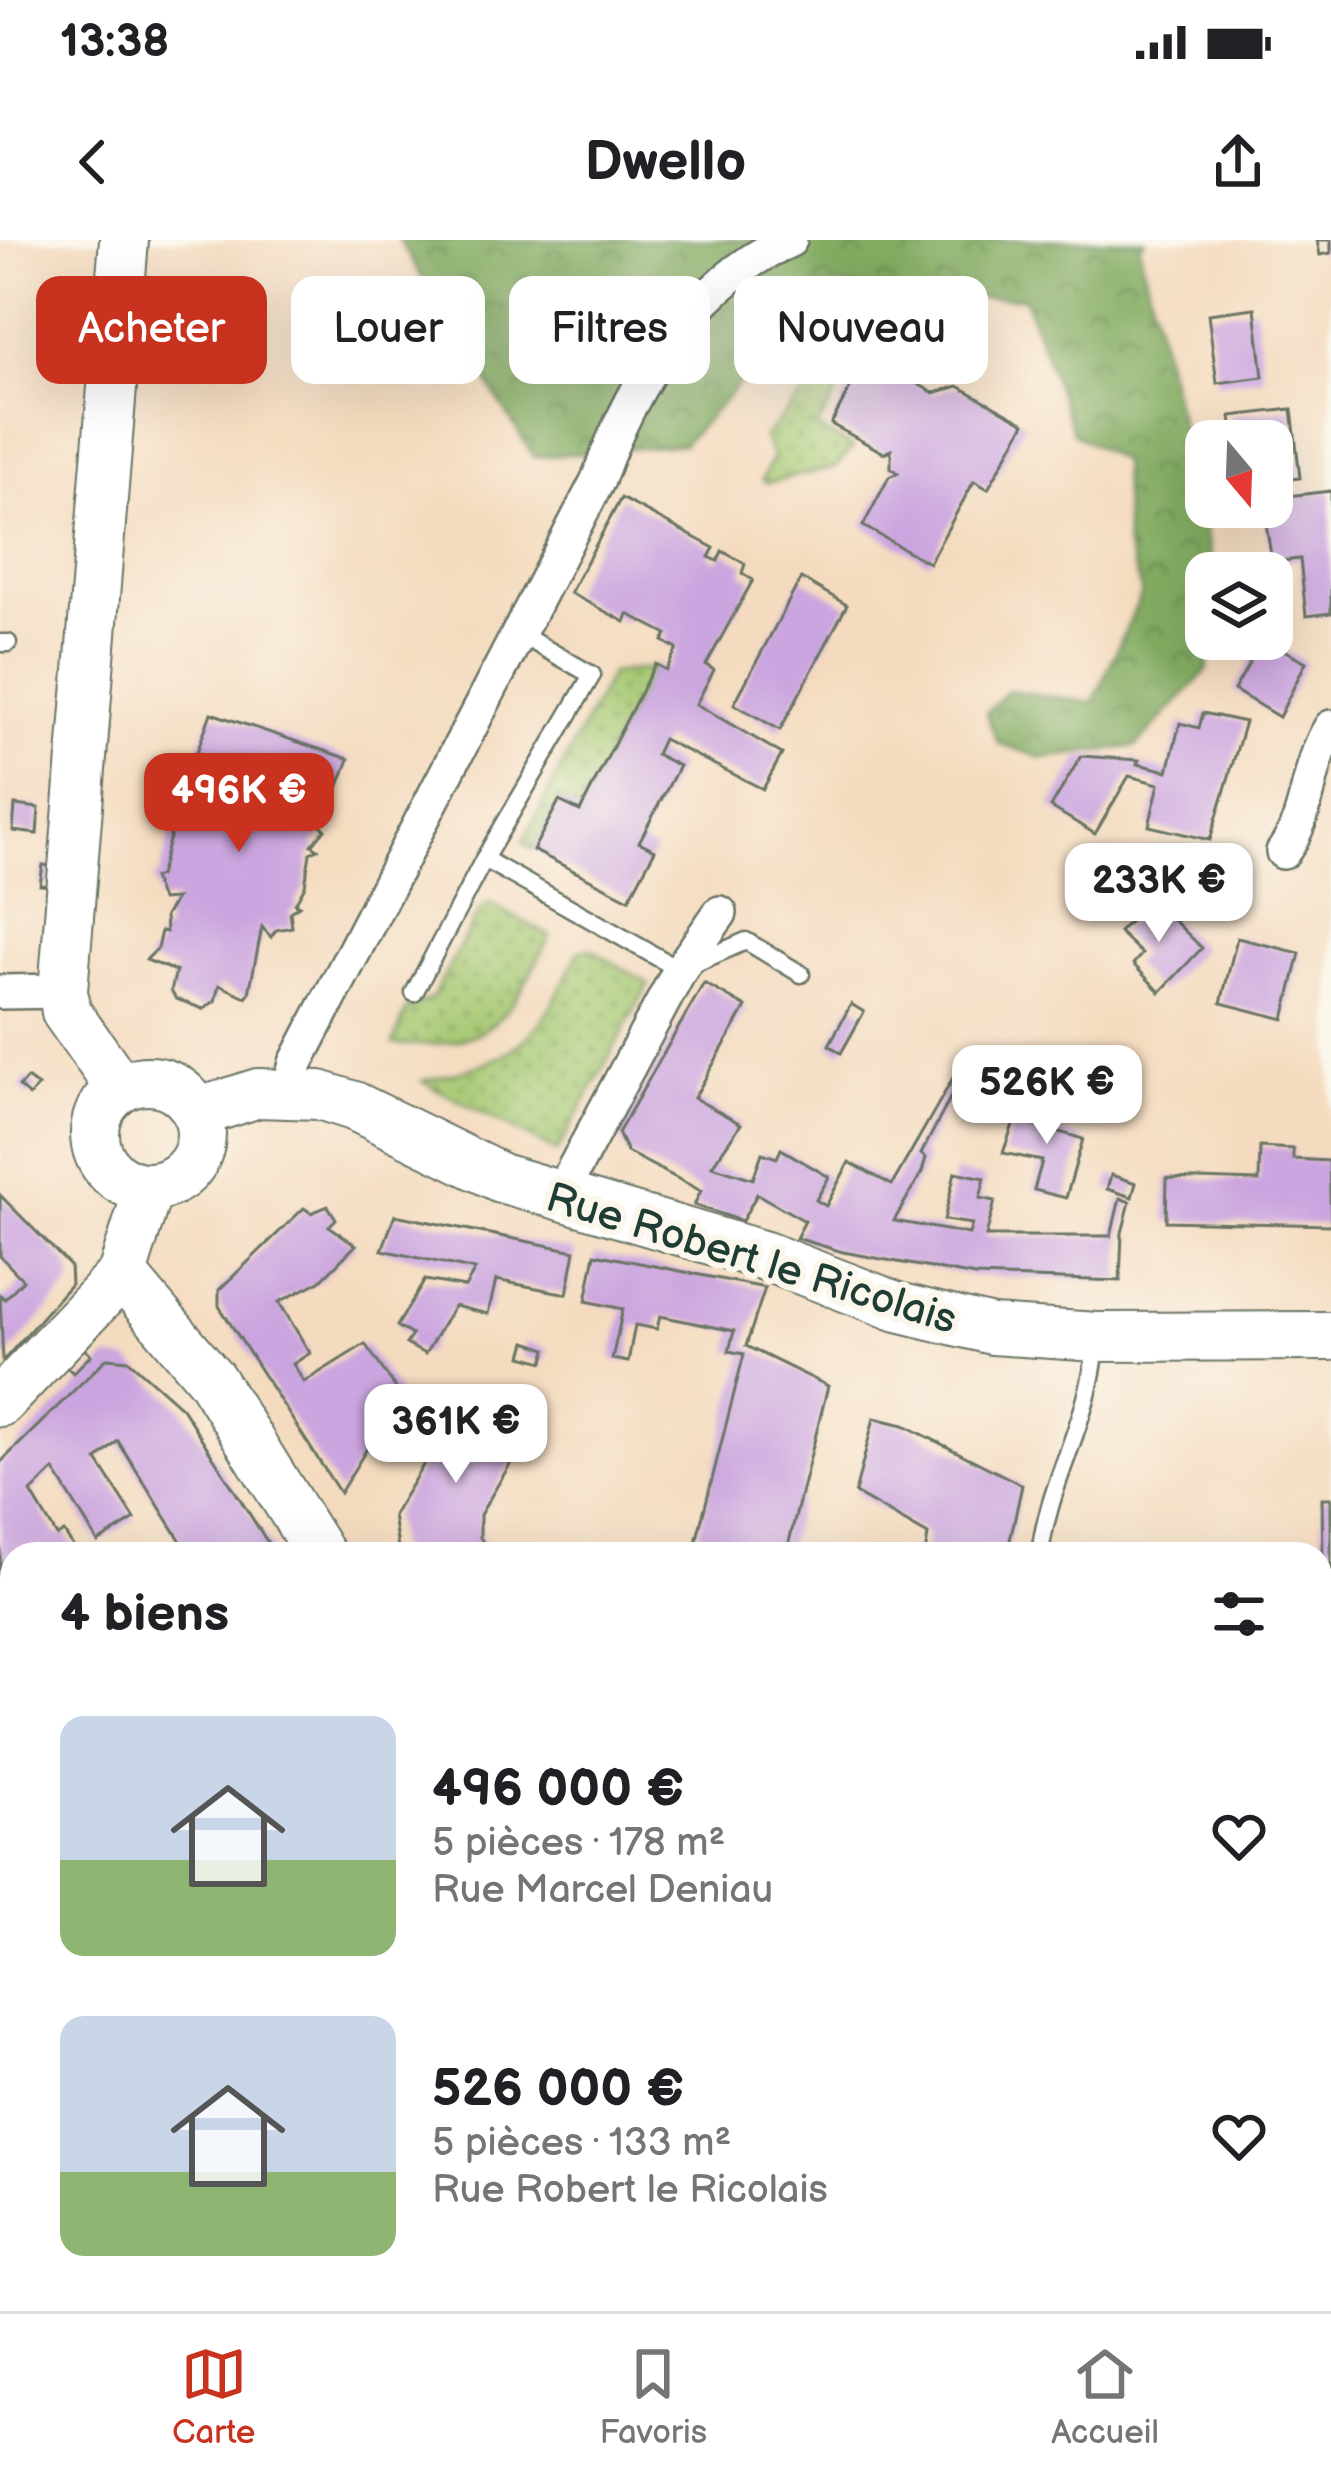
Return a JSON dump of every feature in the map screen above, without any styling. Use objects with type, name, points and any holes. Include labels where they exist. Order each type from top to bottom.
[{"type":"main road","points":[[120,1088],[66,1012],[63,991],[124,240]]},
{"type":"main road","points":[[142,1081],[164,1083],[184,1095],[197,1113],[201,1130],[193,1163],[181,1176],[149,1187],[112,1174],[94,1139],[96,1119],[120,1088],[142,1081]]},
{"type":"main road","name":"Rue Robert le Ricolais","points":[[197,1113],[258,1093],[290,1090],[354,1106],[501,1178],[765,1256],[898,1307],[992,1330],[1096,1337],[1331,1336]]},
{"type":"main road","points":[[0,1402],[122,1274],[149,1187]]},
{"type":"main road","points":[[122,1274],[211,1379],[313,1542]]},
{"type":"street","points":[[290,1090],[296,1064],[598,480],[621,416],[699,309],[750,258],[790,240]]},
{"type":"street","points":[[1282,852],[1302,827],[1312,772],[1331,727]]},
{"type":"street","points":[[559,1197],[680,970],[720,913]]},
{"type":"street","points":[[0,992],[63,991]]},
{"type":"lane","points":[[414,993],[484,859],[592,676],[518,633]]},
{"type":"lane","points":[[484,859],[680,970],[746,941],[800,974]]},
{"type":"lane","points":[[1042,1542],[1045,1515],[1094,1377],[1096,1337]]},
{"type":"green space","points":[[399,240],[1145,240],[1139,246],[1185,445],[1185,528],[1204,528],[1210,552],[1185,552],[1185,660],[1208,660],[1208,669],[1136,746],[1042,758],[998,743],[986,713],[1008,690],[1093,703],[1142,593],[1126,544],[1121,461],[1073,433],[1024,297],[988,297],[988,276],[734,276],[734,384],[740,384],[683,444],[534,457],[485,378],[485,276],[421,276]]},
{"type":"green space","points":[[814,384],[843,384],[817,428],[853,447],[836,467],[768,483],[762,480],[773,457],[764,437]]},
{"type":"green space","points":[[654,668],[580,811],[559,801],[533,850],[523,842],[611,673]]},
{"type":"green space","points":[[489,903],[550,936],[509,1008],[476,1034],[454,1041],[393,1044],[407,1009],[432,998],[479,912]]},
{"type":"green space","points":[[589,948],[649,984],[557,1152],[422,1081],[483,1064],[522,1042],[550,1007],[579,951]]},
{"type":"building","points":[[1317,240],[1331,240],[1331,253],[1320,255]]},
{"type":"building","points":[[1255,308],[1263,377],[1217,383],[1208,314]]},
{"type":"building","points":[[852,384],[918,384],[934,393],[958,386],[1025,423],[988,489],[974,481],[929,563],[863,526],[889,477],[898,473],[891,468],[891,450],[884,453],[831,424]]},
{"type":"building","points":[[1292,409],[1300,478],[1293,479],[1293,420],[1231,420],[1231,416]]},
{"type":"building","points":[[1331,491],[1331,613],[1306,616],[1300,559],[1293,560],[1293,552],[1270,552],[1267,528],[1293,528],[1293,495]]},
{"type":"building","points":[[621,498],[714,548],[709,557],[718,561],[722,551],[745,564],[742,573],[753,580],[706,665],[714,670],[696,704],[782,754],[763,789],[663,739],[656,754],[679,766],[639,842],[655,850],[629,899],[533,850],[559,801],[580,811],[655,664],[666,670],[677,649],[663,641],[667,634],[628,614],[625,622],[570,593]]},
{"type":"building","points":[[801,578],[847,605],[780,730],[734,704]]},
{"type":"building","points":[[1293,655],[1306,662],[1279,717],[1234,690],[1251,660],[1293,660]]},
{"type":"building","points":[[211,713],[349,759],[337,791],[327,789],[317,806],[329,816],[319,823],[325,829],[312,845],[318,849],[310,853],[305,886],[295,904],[299,906],[290,912],[292,927],[276,930],[271,937],[262,927],[249,993],[246,997],[219,985],[215,1001],[203,1009],[176,999],[171,991],[176,971],[146,960],[157,949],[161,931],[166,932],[165,916],[176,899],[161,900],[153,878],[159,876],[178,809],[188,803],[193,789],[187,787],[196,779],[191,772],[204,769],[203,755],[197,752]]},
{"type":"building","points":[[1203,713],[1245,722],[1210,840],[1149,826],[1159,784],[1129,776],[1095,834],[1051,807],[1081,756],[1139,760],[1137,764],[1168,771],[1180,723],[1199,728]]},
{"type":"building","points":[[15,805],[39,808],[37,834],[13,831]]},
{"type":"building","points":[[43,865],[52,866],[50,886],[40,885]]},
{"type":"building","points":[[1152,899],[1202,948],[1160,992],[1133,964],[1142,954],[1119,932]]},
{"type":"building","points":[[1237,938],[1300,953],[1284,1019],[1221,1003]]},
{"type":"building","points":[[704,983],[746,1007],[694,1098],[741,1124],[712,1166],[753,1179],[762,1153],[777,1158],[781,1149],[829,1177],[816,1200],[826,1206],[849,1162],[892,1185],[969,1050],[974,1053],[921,1154],[926,1158],[922,1172],[894,1221],[969,1234],[972,1224],[944,1220],[955,1172],[985,1178],[980,1198],[995,1201],[986,1236],[1111,1236],[1120,1198],[1130,1202],[1122,1233],[1120,1281],[975,1276],[843,1252],[796,1238],[805,1221],[757,1194],[742,1221],[694,1205],[701,1191],[627,1152],[618,1133]]},
{"type":"building","points":[[851,1004],[864,1012],[841,1053],[829,1045]]},
{"type":"building","points":[[27,1078],[38,1086],[29,1096],[19,1087]]},
{"type":"building","points":[[1047,1089],[1061,1094],[1056,1131],[1083,1139],[1066,1198],[1034,1190],[1042,1161],[1003,1153],[1015,1119],[1036,1126]]},
{"type":"building","points":[[1260,1147],[1293,1149],[1293,1159],[1329,1161],[1331,1225],[1166,1221],[1167,1178],[1259,1181]]},
{"type":"building","points":[[1111,1175],[1136,1183],[1132,1197],[1107,1189]]},
{"type":"building","points":[[0,1195],[70,1266],[71,1284],[3,1361],[0,1295],[5,1299],[23,1280],[0,1256]]},
{"type":"building","points":[[328,1206],[336,1219],[329,1226],[356,1245],[320,1281],[279,1302],[310,1353],[293,1364],[304,1382],[365,1344],[400,1394],[340,1493],[219,1306],[219,1290],[304,1208],[311,1213]]},
{"type":"building","points":[[395,1215],[575,1251],[567,1294],[496,1280],[488,1314],[454,1306],[425,1354],[406,1344],[412,1335],[397,1326],[425,1280],[465,1287],[475,1270],[382,1250]]},
{"type":"building","points":[[595,1254],[765,1288],[746,1346],[828,1386],[789,1542],[696,1542],[744,1354],[729,1351],[734,1331],[660,1316],[657,1329],[635,1325],[628,1362],[612,1359],[623,1309],[586,1301]]},
{"type":"building","points":[[526,1342],[547,1349],[544,1362],[522,1356]]},
{"type":"building","points":[[82,1347],[91,1355],[73,1373],[65,1365]]},
{"type":"building","points":[[107,1358],[128,1360],[182,1408],[267,1542],[181,1542],[118,1441],[97,1460],[135,1519],[98,1542],[54,1470],[31,1492],[57,1536],[64,1532],[70,1542],[0,1542],[0,1463]]},
{"type":"building","points":[[463,1399],[526,1437],[480,1515],[483,1542],[397,1542],[393,1515]]},
{"type":"building","points":[[874,1418],[904,1425],[1022,1485],[1010,1542],[927,1542],[928,1535],[855,1493]]},
{"type":"building","points":[[1322,1498],[1331,1498],[1331,1542],[1323,1542]]}]
